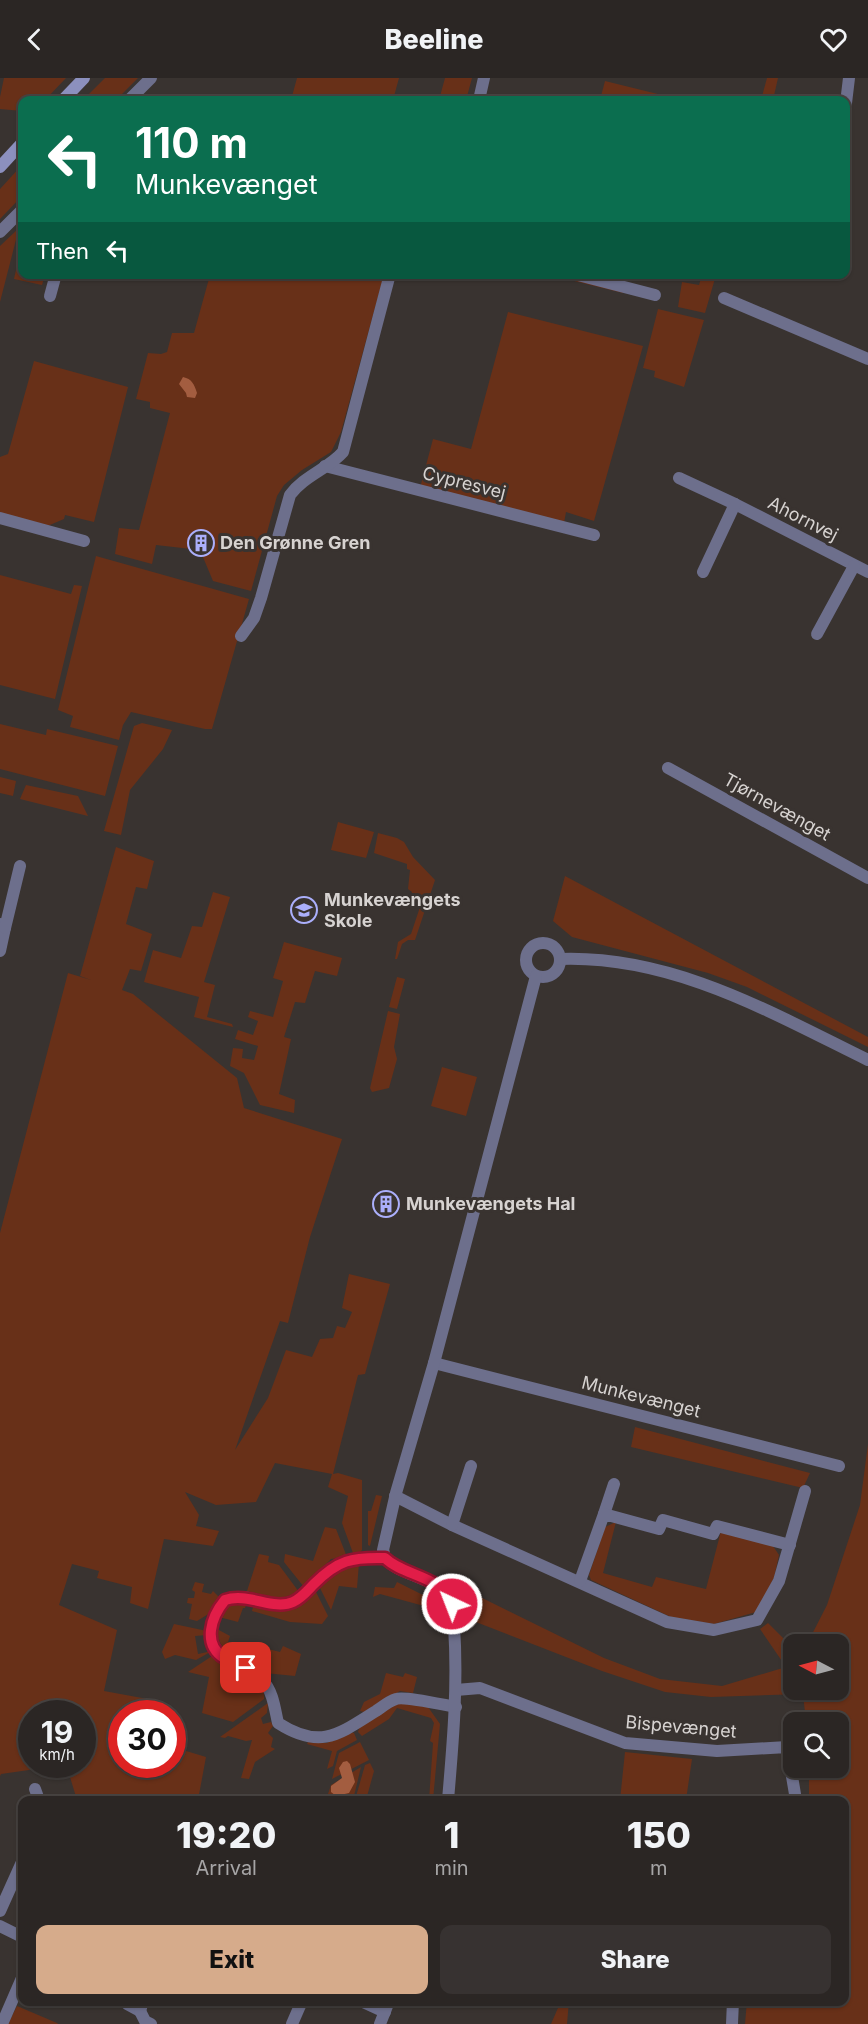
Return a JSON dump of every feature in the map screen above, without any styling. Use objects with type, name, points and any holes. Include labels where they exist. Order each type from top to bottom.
[{"type":"main road","points":[[67,96],[84,78]]},
{"type":"main road","points":[[0,167],[18,147]]},
{"type":"street","points":[[133,96],[151,78]]},
{"type":"street","points":[[480,96],[484,78]]},
{"type":"street","points":[[847,96],[849,78]]},
{"type":"street","points":[[0,232],[18,214]]},
{"type":"street","points":[[50,296],[55,279]]},
{"type":"street","points":[[241,636],[254,618],[261,598],[290,495],[298,484],[336,460],[343,452],[348,440],[389,279]]},
{"type":"street","points":[[593,279],[655,295]]},
{"type":"street","points":[[724,298],[868,359]]},
{"type":"street","name":"Cypresvej","points":[[325,466],[594,535]]},
{"type":"street","name":"Ahornvej","points":[[679,478],[735,504],[868,573]]},
{"type":"street","points":[[703,572],[735,504]]},
{"type":"street","points":[[0,518],[84,541]]},
{"type":"street","points":[[817,634],[854,566]]},
{"type":"street","name":"Tjørnevænget","points":[[668,768],[868,878]]},
{"type":"street","points":[[0,951],[2,926],[20,866]]},
{"type":"street","points":[[541,943],[552,945],[560,959],[557,970],[542,977],[531,973],[526,963],[528,952],[541,943]]},
{"type":"street","points":[[560,959],[599,959],[648,968],[700,982],[743,999],[868,1060]]},
{"type":"street","points":[[448,1796],[456,1707],[456,1648],[450,1596],[437,1585],[391,1564],[385,1558],[383,1550],[395,1496],[434,1363],[536,976]]},
{"type":"street","name":"Munkevænget","points":[[434,1363],[839,1467]]},
{"type":"street","points":[[452,1525],[471,1466]]},
{"type":"street","points":[[580,1581],[614,1484]]},
{"type":"street","points":[[395,1496],[452,1525],[667,1622],[714,1630],[757,1620],[779,1581],[805,1491]]},
{"type":"street","points":[[604,1514],[659,1529],[663,1520],[713,1534],[717,1526],[789,1545]]},
{"type":"street","points":[[385,1558],[365,1558],[338,1563],[293,1602],[275,1604],[242,1597],[225,1600],[218,1609],[210,1638],[224,1658],[246,1668],[265,1682],[272,1697],[278,1724],[288,1730],[319,1739],[329,1737],[351,1726],[396,1699],[456,1707]]},
{"type":"street","name":"Bispevænget","points":[[456,1690],[480,1688],[626,1743],[717,1751],[787,1747],[794,1796]]},
{"type":"street","points":[[0,1911],[18,1871]]},
{"type":"street","points":[[0,1926],[18,1935]]},
{"type":"street","points":[[2,2024],[18,1987]]},
{"type":"street","points":[[142,2006],[145,2021],[151,2024]]},
{"type":"street","points":[[292,2024],[300,2006]]},
{"type":"street","points":[[369,2006],[384,2016]]},
{"type":"street","points":[[732,2024],[733,2006]]},
{"type":"shaded area","points":[[4,78],[66,78],[49,96],[18,96],[18,111],[0,109]]},
{"type":"shaded area","points":[[105,78],[138,78],[120,96],[87,96]]},
{"type":"shaded area","points":[[297,78],[399,78],[394,96],[292,96]]},
{"type":"shaded area","points":[[445,78],[472,78],[467,96],[440,96]]},
{"type":"shaded area","points":[[767,78],[778,78],[774,96],[762,96]]},
{"type":"shaded area","points":[[605,81],[666,96],[601,96]]},
{"type":"shaded area","points":[[18,169],[18,200],[0,219],[0,189]]},
{"type":"shaded area","points":[[18,229],[0,302],[0,246]]},
{"type":"shaded area","points":[[18,261],[18,279],[44,279],[42,285],[14,279]]},
{"type":"shaded area","points":[[209,279],[383,279],[341,432],[331,452],[302,470],[284,485],[277,496],[251,591],[213,581],[200,550],[156,545],[152,564],[115,554],[119,528],[139,530],[170,413],[150,408],[150,402],[136,399],[148,353],[167,352],[172,333],[194,333]]},
{"type":"shaded area","points":[[566,279],[626,279],[623,293]]},
{"type":"shaded area","points":[[701,279],[715,279],[705,313],[678,307],[682,282],[699,285]]},
{"type":"shaded area","points":[[658,309],[704,320],[684,387],[654,377],[655,371],[643,368]]},
{"type":"shaded area","points":[[508,312],[643,346],[594,521],[566,512],[564,523],[420,488],[433,439],[471,449]]},
{"type":"shaded area","points":[[34,361],[128,387],[94,522],[65,515],[64,519],[45,527],[0,515],[0,457],[8,454]]},
{"type":"shaded area","points":[[183,377],[189,379],[194,385],[197,393],[195,398],[187,397],[179,384]]},
{"type":"shaded area","points":[[96,556],[249,599],[212,729],[131,712],[123,725],[119,740],[70,727],[73,716],[58,710]]},
{"type":"shaded area","points":[[0,575],[71,594],[74,585],[82,586],[55,699],[0,685]]},
{"type":"shaded area","points":[[142,723],[172,730],[163,749],[130,790],[121,835],[104,831],[134,726]]},
{"type":"shaded area","points":[[0,724],[46,735],[47,729],[118,746],[105,796],[0,769]]},
{"type":"shaded area","points":[[0,777],[16,781],[13,796],[0,793]]},
{"type":"shaded area","points":[[26,785],[78,796],[88,816],[20,799]]},
{"type":"shaded area","points":[[338,822],[374,832],[366,858],[331,850]]},
{"type":"shaded area","points":[[378,833],[404,842],[413,857],[435,880],[415,940],[408,940],[402,944],[397,959],[395,959],[398,942],[411,934],[422,901],[410,897],[412,892],[408,889],[410,870],[407,869],[407,864],[374,853]]},
{"type":"shaded area","points":[[116,847],[154,861],[147,889],[136,887],[126,924],[152,934],[141,971],[130,969],[122,990],[133,994],[237,1078],[244,1108],[342,1139],[310,1237],[288,1323],[280,1321],[235,1450],[268,1398],[286,1350],[312,1357],[320,1339],[333,1338],[337,1326],[345,1328],[352,1312],[342,1308],[349,1274],[390,1284],[365,1374],[358,1375],[333,1474],[338,1473],[362,1480],[362,1550],[358,1554],[353,1553],[342,1523],[348,1496],[328,1487],[332,1474],[275,1463],[256,1502],[216,1505],[185,1492],[199,1515],[196,1526],[219,1531],[213,1546],[164,1539],[148,1609],[130,1603],[132,1587],[97,1578],[99,1571],[72,1564],[59,1605],[117,1630],[104,1691],[153,1700],[108,1700],[108,1778],[186,1778],[186,1751],[206,1757],[199,1796],[76,1796],[70,1778],[96,1778],[96,1700],[18,1700],[18,1772],[0,1776],[0,1233],[68,973],[91,980],[80,976]]},
{"type":"shaded area","points":[[565,876],[868,1037],[868,1047],[747,987],[708,973],[572,937],[553,921]]},
{"type":"shaded area","points":[[213,892],[230,897],[204,982],[215,985],[207,1017],[232,1024],[233,1027],[194,1017],[199,997],[144,982],[153,950],[181,958],[192,926],[202,927]]},
{"type":"shaded area","points":[[284,942],[342,958],[337,976],[315,971],[305,1003],[295,1002],[284,1037],[291,1039],[279,1094],[295,1100],[294,1113],[260,1105],[244,1073],[230,1066],[233,1048],[243,1049],[242,1058],[254,1060],[258,1046],[235,1039],[238,1030],[253,1035],[258,1021],[248,1017],[250,1011],[273,1017],[283,981],[273,978]]},
{"type":"shaded area","points":[[397,977],[405,979],[397,1009],[389,1007]]},
{"type":"shaded area","points":[[388,1011],[400,1014],[394,1047],[397,1059],[389,1088],[372,1092],[370,1088]]},
{"type":"shaded area","points":[[442,1067],[477,1077],[466,1116],[431,1106]]},
{"type":"shaded area","points":[[635,1427],[810,1473],[803,1488],[631,1447]]},
{"type":"shaded area","points":[[868,1444],[868,2024],[745,2024],[747,2006],[849,2006],[849,1796],[809,1796],[809,1778],[849,1778],[849,1712],[805,1712],[804,1700],[849,1700],[849,1634],[812,1634],[827,1605],[860,1505]]},
{"type":"shaded area","points":[[376,1495],[382,1496],[370,1546],[368,1545],[368,1511],[371,1511]]},
{"type":"shaded area","points":[[616,1522],[603,1573],[652,1587],[656,1577],[706,1589],[721,1531],[773,1546],[779,1555],[774,1578],[756,1612],[714,1624],[671,1617],[591,1580],[589,1575],[605,1527]]},
{"type":"shaded area","points":[[325,1527],[336,1529],[347,1557],[331,1559],[304,1587],[284,1562],[285,1554],[313,1561]]},
{"type":"shaded area","points":[[259,1554],[269,1556],[268,1562],[279,1565],[299,1592],[280,1599],[247,1591]]},
{"type":"shaded area","points":[[359,1563],[357,1588],[339,1586],[331,1610],[318,1584],[333,1571]]},
{"type":"shaded area","points":[[456,1581],[466,1586],[468,1591],[604,1658],[660,1679],[722,1686],[783,1668],[783,1695],[711,1697],[665,1692],[602,1671],[463,1617],[460,1589]]},
{"type":"shaded area","points":[[195,1582],[204,1584],[202,1592],[211,1594],[213,1591],[220,1598],[210,1613],[197,1621],[189,1619],[192,1604],[187,1603],[188,1598],[194,1598],[195,1592],[192,1590]]},
{"type":"shaded area","points":[[397,1582],[427,1597],[424,1606],[380,1594],[373,1597],[375,1587],[394,1588]]},
{"type":"shaded area","points":[[315,1590],[328,1616],[322,1624],[290,1622],[252,1611],[253,1607],[246,1605],[238,1622],[219,1617],[228,1604],[238,1601],[273,1609]]},
{"type":"shaded area","points":[[768,1623],[783,1638],[783,1663],[760,1629]]},
{"type":"shaded area","points":[[174,1624],[207,1631],[207,1635],[195,1636],[198,1654],[212,1651],[196,1660],[175,1655],[165,1659],[162,1652]]},
{"type":"shaded area","points":[[217,1629],[230,1636],[228,1642],[240,1648],[236,1658],[222,1646]]},
{"type":"shaded area","points":[[283,1646],[301,1654],[295,1676],[265,1673],[239,1660],[245,1649],[257,1655],[260,1647],[280,1652]]},
{"type":"shaded area","points":[[215,1654],[227,1665],[259,1682],[263,1690],[264,1699],[233,1722],[202,1713],[209,1677],[188,1672]]},
{"type":"shaded area","points":[[386,1673],[403,1677],[405,1673],[417,1677],[413,1693],[400,1691],[364,1712],[360,1711],[364,1702],[380,1694]]},
{"type":"shaded area","points":[[397,1702],[428,1707],[440,1724],[433,1796],[429,1796],[433,1743],[430,1741],[434,1723],[431,1718],[397,1708],[389,1719],[362,1736],[358,1732],[360,1725]]},
{"type":"shaded area","points":[[268,1703],[267,1713],[261,1718],[263,1724],[271,1722],[273,1726],[268,1733],[273,1738],[271,1747],[275,1749],[255,1762],[249,1779],[241,1778],[252,1740],[220,1737]]},
{"type":"shaded area","points":[[347,1731],[354,1733],[357,1740],[337,1751],[333,1766],[327,1769],[332,1751],[307,1744],[308,1742],[327,1743]]},
{"type":"shaded area","points":[[360,1742],[369,1760],[332,1779],[339,1753]]},
{"type":"shaded area","points":[[625,1752],[692,1759],[687,1796],[620,1796]]},
{"type":"shaded area","points":[[347,1761],[355,1782],[349,1793],[336,1796],[331,1792],[331,1786],[342,1778],[339,1768],[343,1762]]},
{"type":"shaded area","points":[[370,1763],[374,1771],[367,1796],[356,1796],[365,1765]]},
{"type":"shaded area","points":[[361,1767],[354,1796],[327,1796],[331,1785]]},
{"type":"shaded area","points":[[17,2006],[57,2023],[58,2024],[8,2024]]},
{"type":"shaded area","points":[[559,2006],[569,2006],[567,2024],[551,2024]]},
{"type":"place","name":"Den Grønne Gren","points":[[201,543]]},
{"type":"place","name":"Munkevængets Skole","points":[[304,910]]},
{"type":"place","name":"Munkevængets Hal","points":[[386,1204]]},
{"type":"route","points":[[246,1668],[224,1658],[210,1638],[214,1617],[225,1600],[242,1597],[275,1604],[293,1602],[338,1563],[351,1559],[385,1558],[391,1564],[437,1585],[450,1596],[452,1604]]}]
